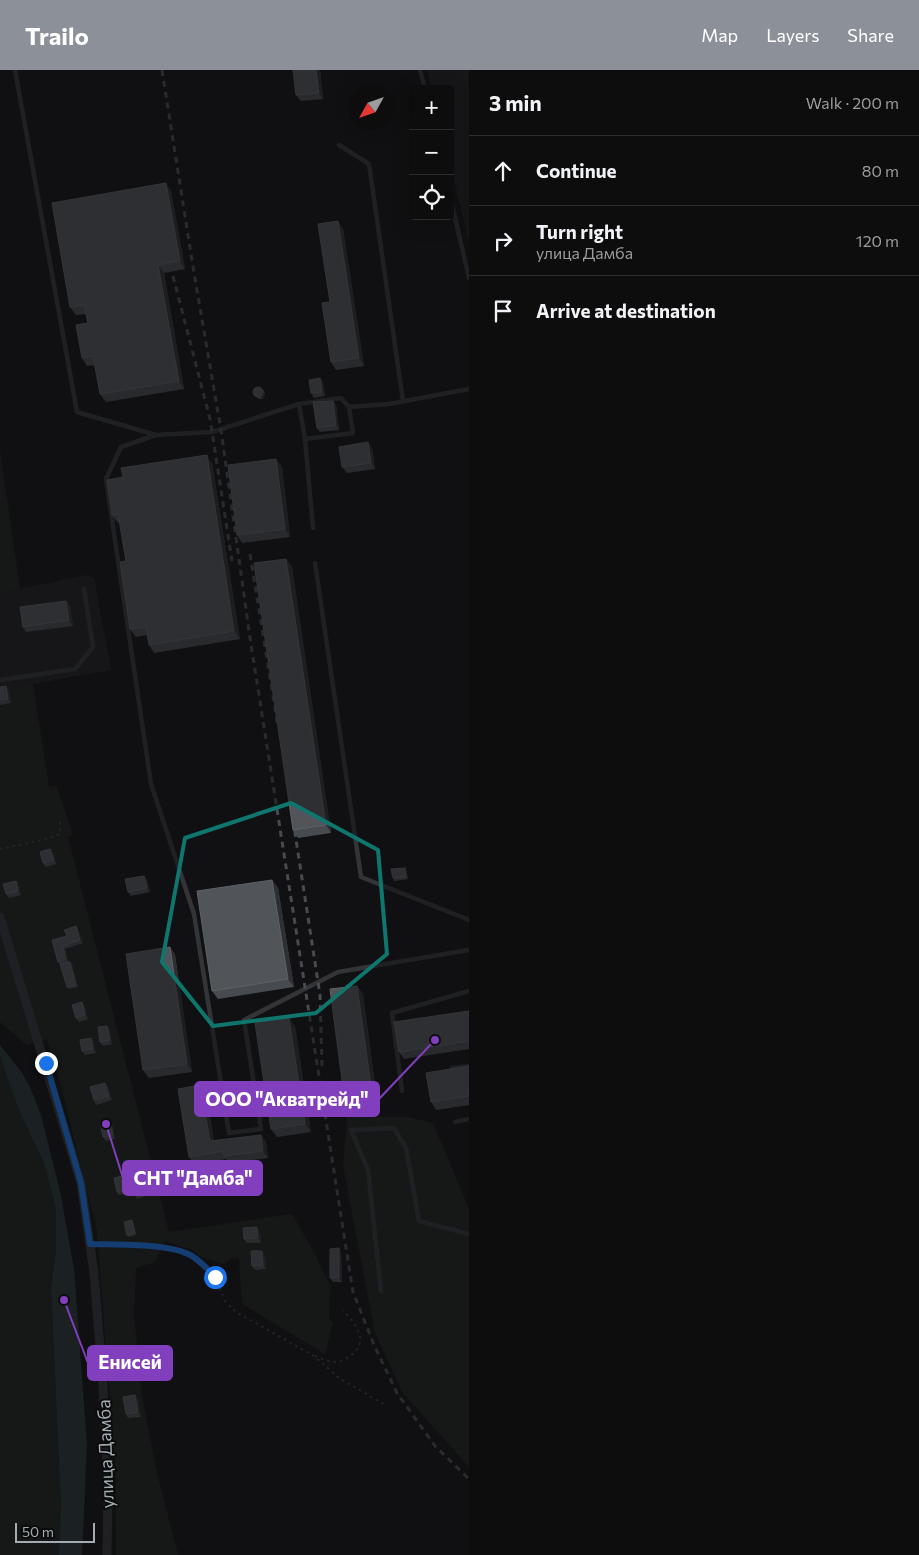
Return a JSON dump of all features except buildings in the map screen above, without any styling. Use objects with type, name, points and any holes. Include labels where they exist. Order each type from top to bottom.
[{"type":"street","name":"улица Дамба","points":[[0,916],[81,1183],[94,1273],[103,1385],[108,1494],[107,1555]]},
{"type":"lane","points":[[15,70],[77,412],[156,435]]},
{"type":"lane","points":[[420,70],[424,85]]},
{"type":"lane","points":[[339,145],[369,164],[402,401]]},
{"type":"lane","points":[[454,213],[469,278]]},
{"type":"lane","points":[[349,407],[402,401],[469,389]]},
{"type":"lane","points":[[305,440],[353,433],[349,407],[341,398],[299,404],[212,432],[156,435],[121,447],[106,479],[151,784],[194,914],[229,1133],[261,1129],[244,1020],[338,972],[469,950]]},
{"type":"lane","points":[[299,404],[305,440],[313,528]]},
{"type":"lane","points":[[315,563],[361,877],[469,920]]},
{"type":"lane","points":[[0,680],[75,669],[93,647],[84,589]]},
{"type":"lane","points":[[402,1092],[392,1013],[469,991]]},
{"type":"lane","points":[[452,1068],[469,1066]]},
{"type":"lane","points":[[455,1122],[469,1119]]},
{"type":"lane","points":[[381,1292],[368,1170],[351,1130],[394,1128],[406,1148],[419,1221],[469,1234]]},
{"type":"path","points":[[0,849],[60,834],[60,820]]},
{"type":"path","points":[[90,1244],[164,1248],[190,1255],[204,1265],[215,1277],[224,1302],[236,1312],[314,1356],[333,1362],[348,1358],[358,1347],[360,1335],[354,1323],[342,1310]]},
{"type":"path","points":[[314,1356],[339,1378],[385,1405]]},
{"type":"highlighted area","points":[[291,803],[378,850],[387,954],[316,1013],[213,1026],[162,962],[185,838]]},
{"type":"shaded area","points":[[427,70],[469,70],[469,241],[454,181],[454,85],[431,85]]},
{"type":"shaded area","points":[[0,450],[20,589],[0,593]]},
{"type":"shaded area","points":[[87,575],[94,578],[111,670],[0,688],[0,593]]},
{"type":"shaded area","points":[[33,684],[49,787],[56,785],[73,835],[68,837],[169,1232],[292,1214],[315,1254],[330,1286],[329,1320],[333,1322],[325,1354],[242,1304],[239,1258],[230,1259],[225,1264],[201,1257],[192,1250],[165,1241],[155,1262],[136,1268],[134,1314],[142,1396],[157,1473],[178,1555],[116,1555],[116,1477],[97,1231],[61,1086],[47,1039],[27,1045],[0,1022],[0,688]]},
{"type":"shaded area","points":[[0,1045],[22,1073],[30,1087],[41,1115],[60,1191],[74,1269],[87,1444],[82,1555],[59,1555],[61,1505],[51,1288],[56,1249],[56,1208],[44,1163],[19,1110],[9,1082],[0,1055]]},
{"type":"shaded area","points":[[0,1055],[19,1110],[44,1163],[56,1208],[56,1249],[51,1288],[61,1505],[59,1555],[0,1555]]},
{"type":"shaded area","points":[[347,1117],[408,1117],[433,1123],[469,1209],[469,1467],[403,1393],[375,1333],[343,1166]]},
{"type":"railway","points":[[162,70],[221,430],[250,638],[353,1292],[374,1345],[397,1393],[435,1446],[469,1479]]},
{"type":"railway","points":[[173,276],[210,419],[232,561]]},
{"type":"railway","points":[[250,554],[278,727]]},
{"type":"railway","points":[[293,820],[320,995],[322,1066]]},
{"type":"place","name":"ООО \"Акватрейд\"","points":[[435,1040]]},
{"type":"place","name":"СНТ \"Дамба\"","points":[[106,1124]]},
{"type":"place","name":"Енисей","points":[[64,1300]]},
{"type":"route","points":[[46,1063],[81,1183],[90,1244],[164,1248],[190,1255],[204,1265],[215,1277]]}]
